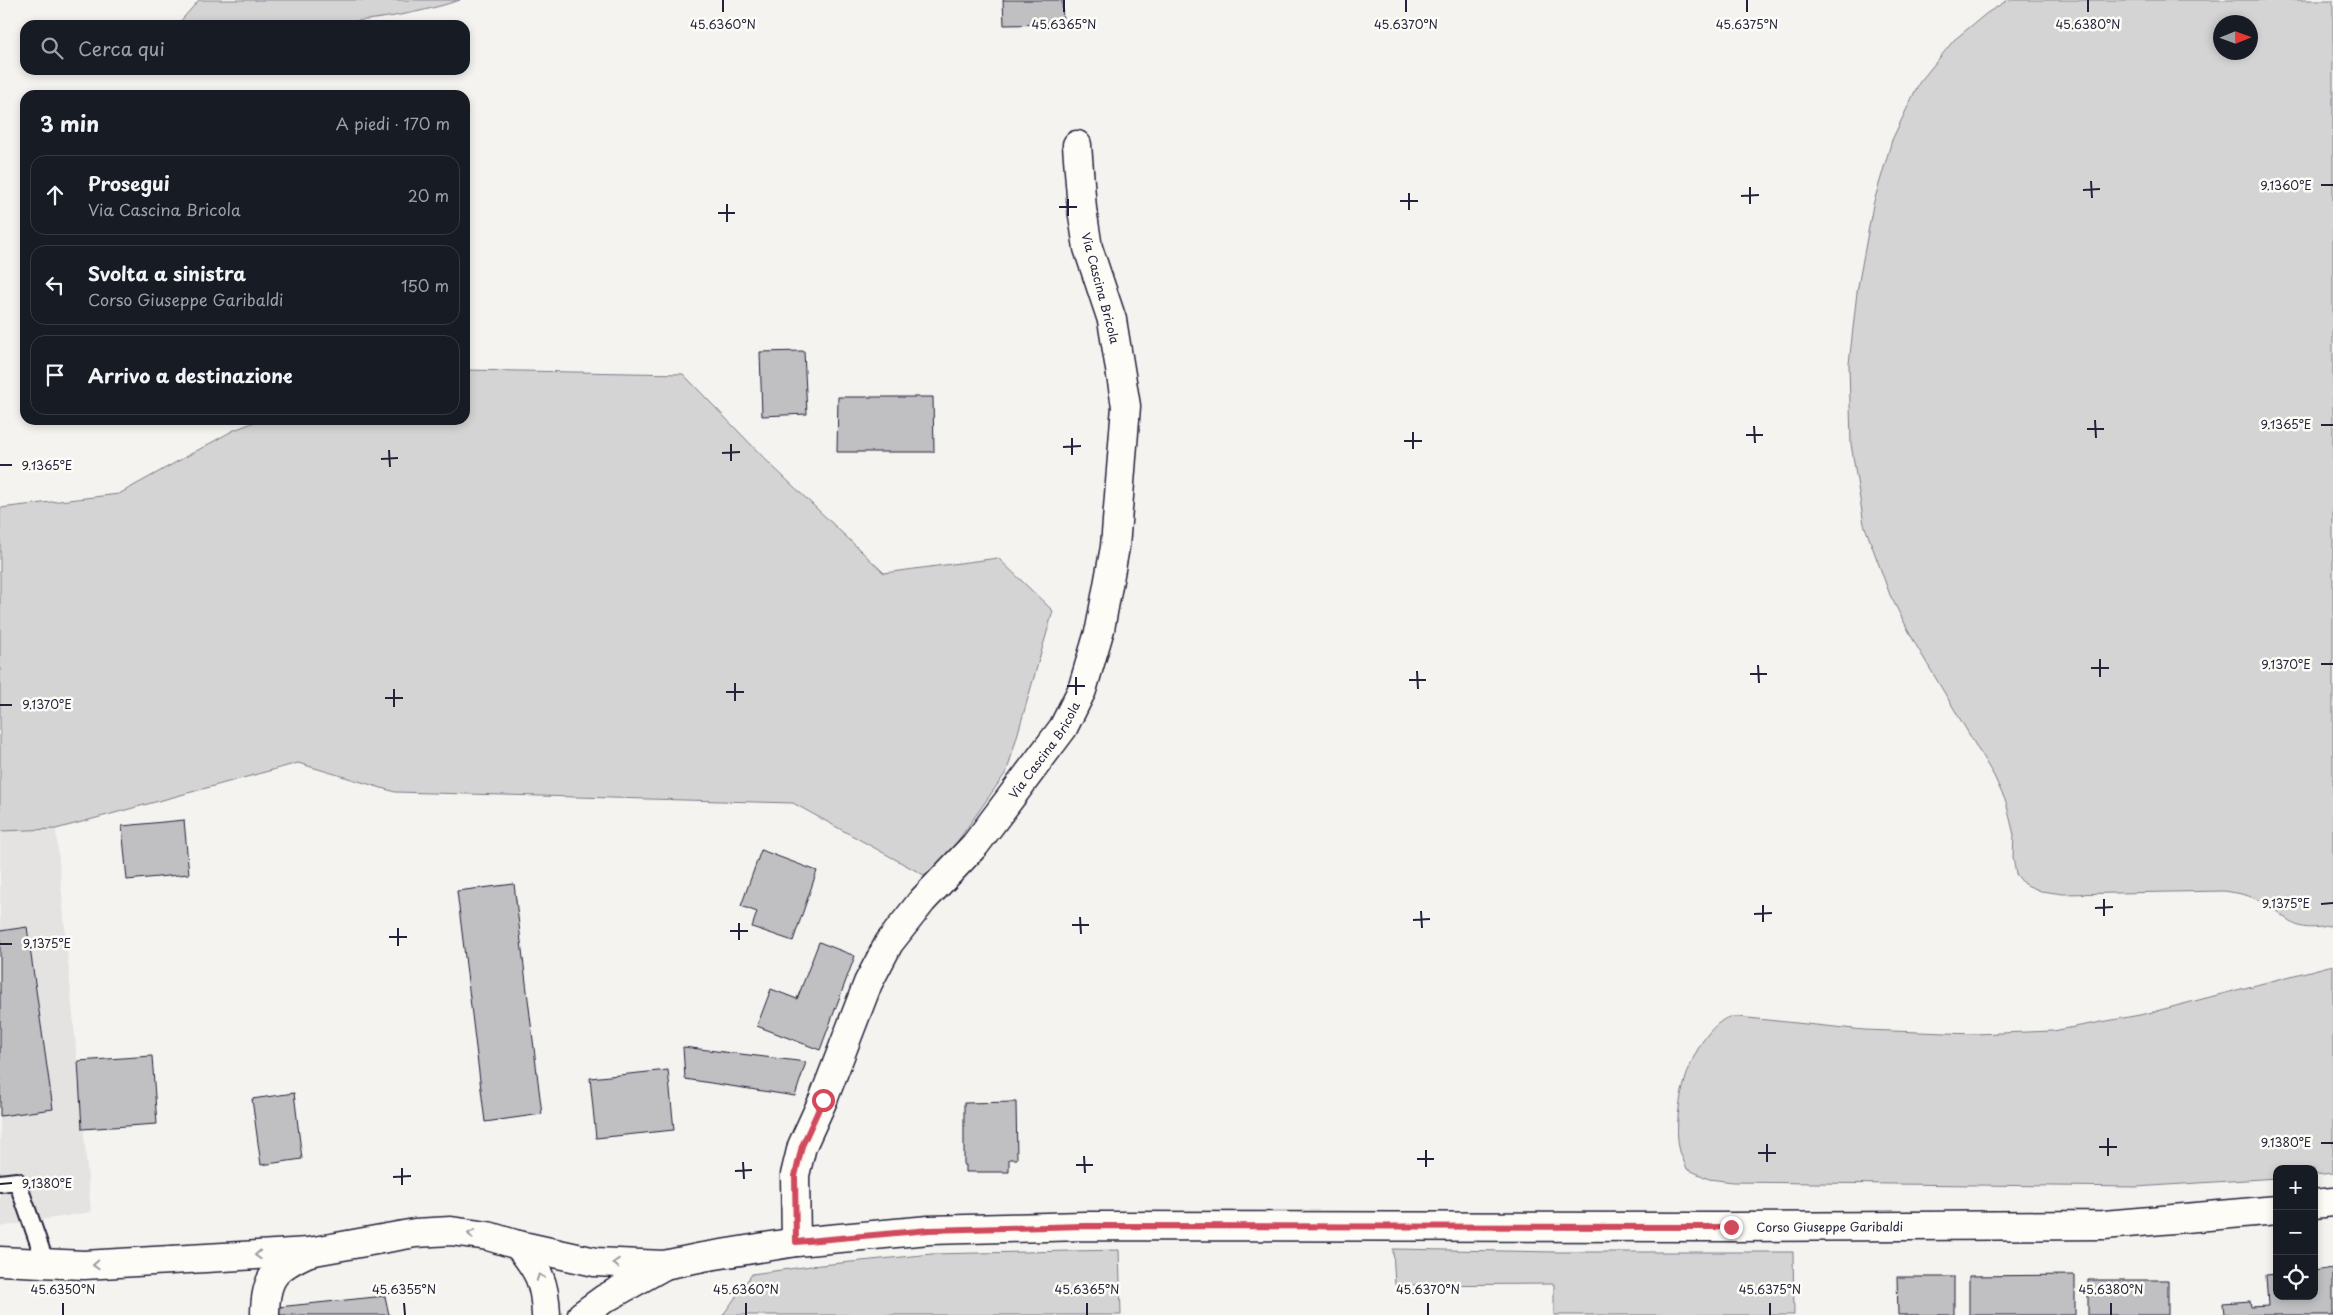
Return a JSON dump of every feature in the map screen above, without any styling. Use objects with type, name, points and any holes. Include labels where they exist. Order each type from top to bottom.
[{"type":"main road","name":"Via Cascina Bricola","points":[[796,1242],[795,1176],[802,1146],[848,1041],[868,983],[889,943],[922,901],[975,845],[1063,728],[1082,690],[1100,629],[1115,547],[1126,406],[1112,320],[1088,248],[1082,209],[1077,145]]},
{"type":"main road","points":[[2318,1204],[2333,1202]]},
{"type":"main road","name":"Corso Giuseppe Garibaldi","points":[[664,1265],[796,1242],[929,1230],[1084,1226],[1741,1227],[2104,1225],[2273,1210]]},
{"type":"main road","points":[[0,1261],[84,1266],[309,1252],[416,1233],[451,1231],[488,1236],[518,1245],[596,1262],[664,1265]]},
{"type":"main road","points":[[518,1245],[536,1267],[546,1293],[546,1315]]},
{"type":"main road","points":[[265,1315],[265,1298],[274,1274],[286,1262],[309,1252]]},
{"type":"main road","points":[[582,1315],[604,1298],[664,1265]]},
{"type":"lane","points":[[0,1183],[17,1181],[46,1264]]},
{"type":"shaded area","points":[[199,0],[460,0],[427,9],[364,20],[182,20]]},
{"type":"shaded area","points":[[2008,0],[2333,0],[2333,925],[2308,928],[2293,924],[2257,900],[2224,891],[2063,894],[2041,891],[2024,884],[2016,874],[2013,858],[2014,835],[2006,802],[1994,776],[1916,645],[1890,595],[1864,524],[1851,444],[1849,364],[1857,292],[1873,205],[1892,140],[1919,83],[1954,40],[1987,13]]},
{"type":"shaded area","points":[[470,370],[683,374],[766,460],[884,573],[998,558],[1053,611],[1007,771],[931,879],[793,803],[395,792],[298,763],[56,829],[0,831],[0,508],[119,494],[234,430],[247,425],[470,425]]},
{"type":"shaded area","points":[[56,829],[91,1212],[0,1227],[0,831]]},
{"type":"shaded area","points":[[2333,965],[2333,1173],[2318,1175],[2318,1165],[2273,1165],[2273,1178],[2136,1187],[1733,1182],[1709,1179],[1687,1169],[1680,1152],[1678,1114],[1686,1077],[1701,1043],[1711,1030],[1728,1018],[1738,1017],[1864,1030],[1974,1034],[2053,1031],[2145,1014]]},
{"type":"shaded area","points":[[1393,1249],[1556,1252],[1793,1252],[1794,1315],[1554,1315],[1554,1284],[1395,1285]]},
{"type":"shaded area","points":[[1119,1250],[1121,1315],[723,1315],[752,1274],[932,1254]]},
{"type":"building","points":[[1003,0],[1062,0],[1063,24],[1004,25]]},
{"type":"building","points":[[804,351],[807,414],[762,416],[760,352]]},
{"type":"building","points":[[838,397],[933,397],[934,452],[837,452]]},
{"type":"building","points":[[184,820],[189,874],[127,880],[122,826]]},
{"type":"building","points":[[761,850],[817,871],[793,941],[752,927],[757,912],[741,906]]},
{"type":"building","points":[[514,884],[542,1114],[485,1122],[457,891]]},
{"type":"building","points":[[27,927],[53,1109],[0,1116],[0,931]]},
{"type":"building","points":[[819,942],[855,956],[820,1050],[757,1026],[771,989],[797,999]]},
{"type":"building","points":[[683,1047],[806,1062],[795,1096],[685,1079]]},
{"type":"building","points":[[152,1056],[157,1124],[82,1129],[78,1061]]},
{"type":"building","points":[[668,1070],[674,1130],[596,1138],[590,1078]]},
{"type":"building","points":[[294,1093],[302,1159],[261,1165],[252,1099]]},
{"type":"building","points":[[1016,1102],[1017,1159],[1009,1159],[1009,1172],[966,1172],[966,1165],[964,1165],[964,1103]]},
{"type":"building","points":[[2333,1268],[2333,1315],[2224,1315],[2223,1303],[2250,1301],[2251,1307],[2268,1306],[2266,1275],[2273,1274],[2273,1300],[2318,1300],[2318,1270]]},
{"type":"building","points":[[2075,1275],[2075,1315],[1969,1315],[1969,1276]]},
{"type":"building","points":[[1897,1277],[1954,1277],[1954,1315],[1898,1315]]},
{"type":"building","points":[[2088,1280],[2168,1280],[2168,1315],[2088,1315]]},
{"type":"building","points":[[385,1296],[389,1315],[279,1315],[278,1307]]},
{"type":"route","points":[[823,1100],[802,1146],[795,1176],[796,1242],[837,1236],[929,1230],[1084,1226],[1731,1227]]}]
